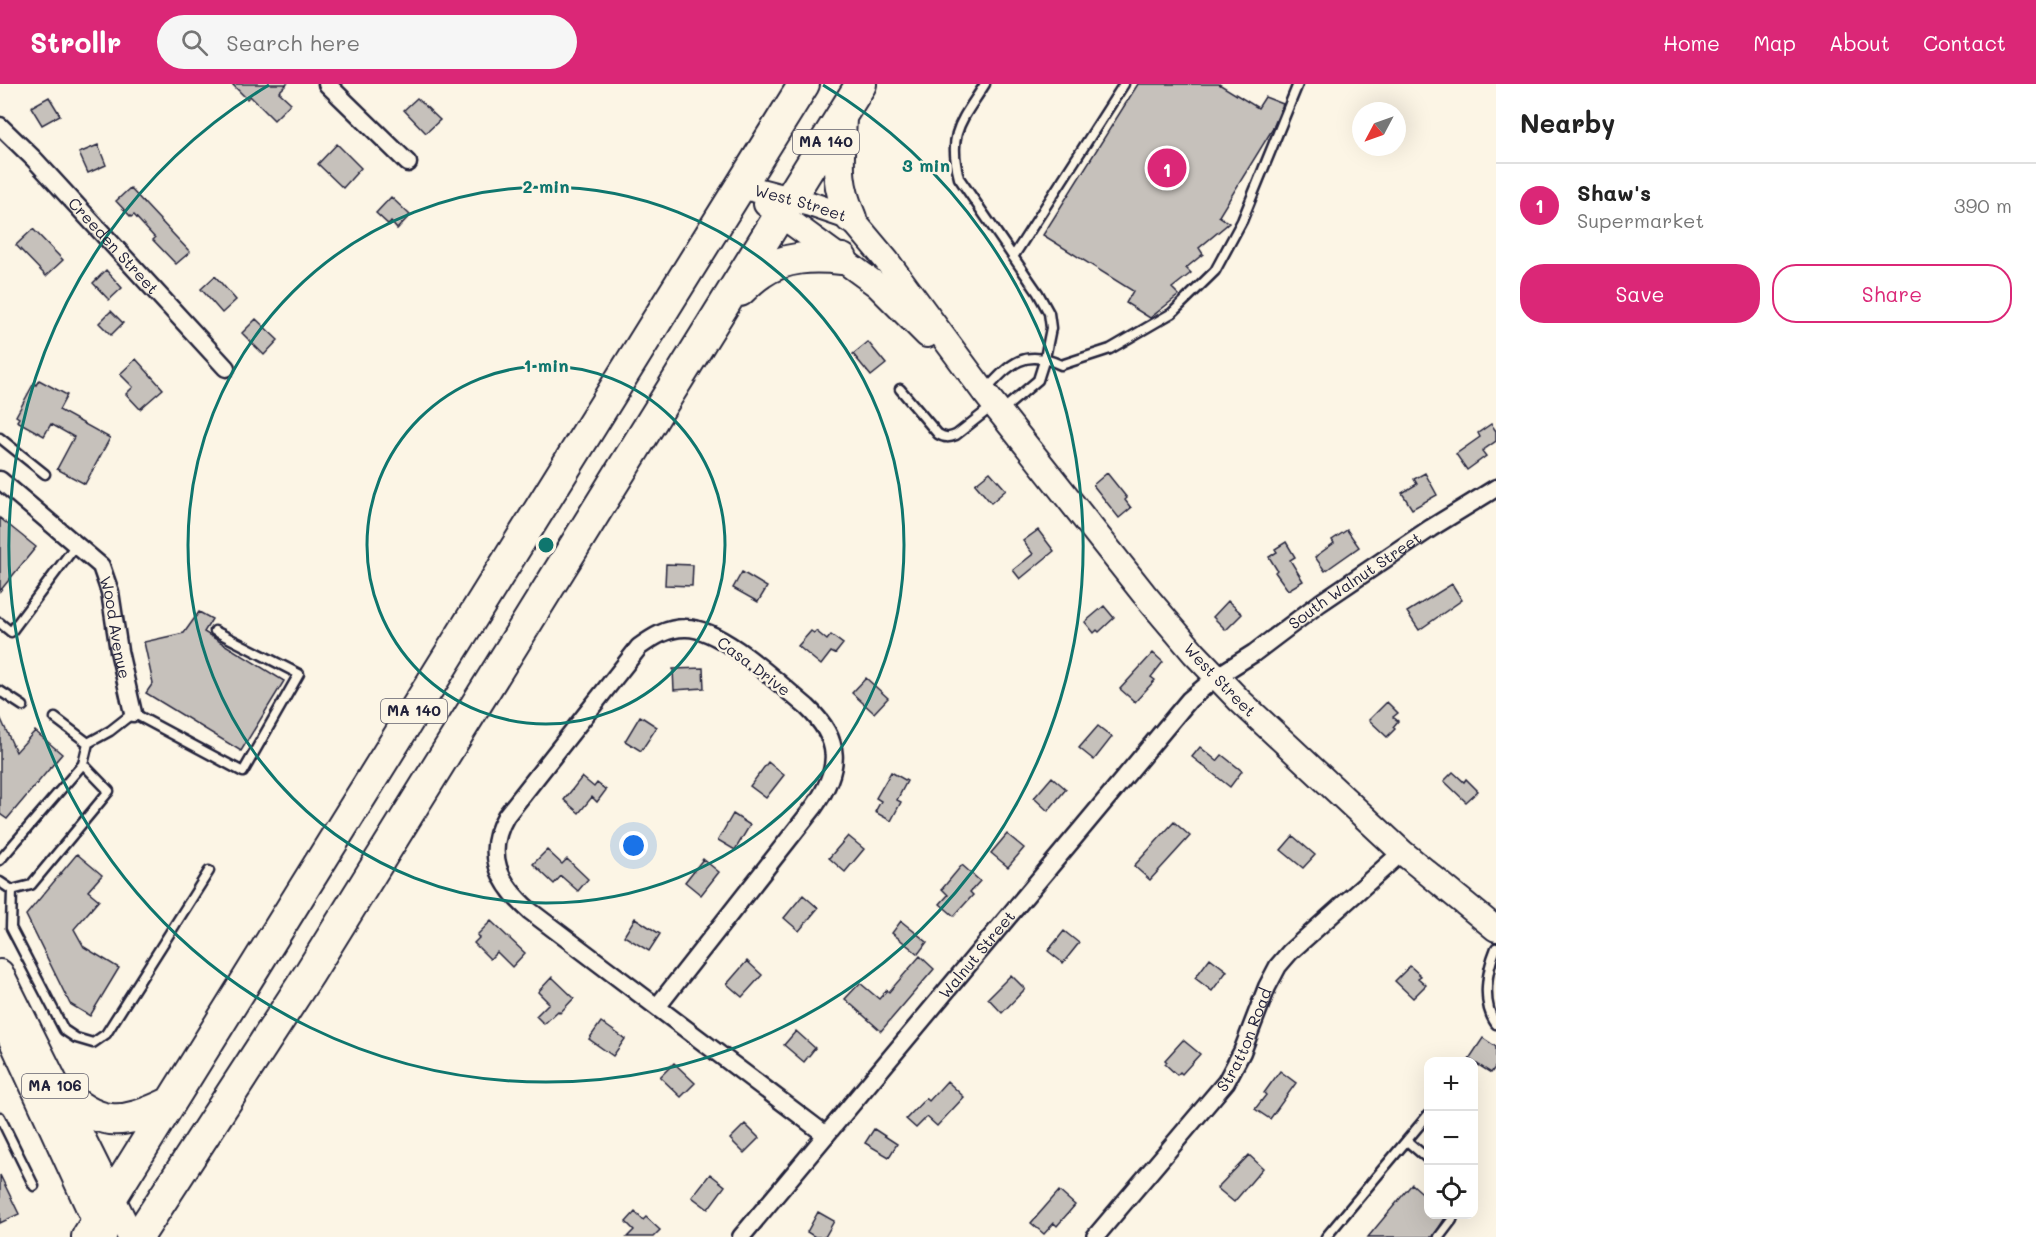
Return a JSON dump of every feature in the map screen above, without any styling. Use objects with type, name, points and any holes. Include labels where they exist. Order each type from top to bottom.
[{"type":"highway","name":"MA 140","points":[[99,1224],[171,1102],[804,84]]},
{"type":"highway","name":"MA 140","points":[[138,1237],[309,974],[861,84]]},
{"type":"highway","points":[[842,116],[838,175],[842,197],[851,218]]},
{"type":"highway","points":[[722,308],[761,272],[784,262],[803,257],[842,259]]},
{"type":"highway","points":[[56,1088],[84,1111],[99,1118],[117,1120],[136,1117],[171,1102]]},
{"type":"main road","name":"MA 106","points":[[0,973],[56,1088],[99,1224]]},
{"type":"main road","name":"MA 106","points":[[0,1013],[99,1224],[131,1237]]},
{"type":"street","points":[[327,84],[408,163]]},
{"type":"street","name":"Creeden Street","points":[[0,126],[34,159],[226,368]]},
{"type":"street","name":"West Street","points":[[741,186],[785,207],[842,259],[877,285],[993,403]]},
{"type":"street","name":"West Street","points":[[785,207],[810,204],[851,218],[887,261],[993,403],[1144,594],[1216,677],[1401,852],[1496,929]]},
{"type":"street","name":"Wood Avenue","points":[[0,480],[101,566],[110,592],[119,651],[133,713]]},
{"type":"street","name":"South Walnut Street","points":[[1216,677],[1254,653],[1357,578],[1431,528],[1496,488]]},
{"type":"street","name":"Casa Drive","points":[[657,1007],[814,807],[828,784],[835,764],[832,741],[819,718],[807,707],[732,646],[709,633],[685,628],[659,634],[639,647],[506,816],[495,842],[498,868],[511,892],[519,901],[657,1007],[826,1135]]},
{"type":"street","name":"Walnut Street","points":[[741,1237],[1182,708],[1216,677]]},
{"type":"street","name":"Stratton Road","points":[[1095,1237],[1226,1082],[1242,1052],[1267,987],[1278,966],[1290,952],[1401,852]]},
{"type":"lane","points":[[900,389],[938,434],[949,438],[956,435],[993,403],[1038,380],[1046,358],[1051,328],[1049,313],[1038,293],[959,178],[954,159],[958,128],[985,84]]},
{"type":"lane","points":[[1013,256],[1124,84]]},
{"type":"lane","points":[[993,403],[999,375],[1026,357],[1046,358],[1061,365],[1110,349],[1172,312],[1215,271],[1242,221],[1298,84]]},
{"type":"lane","points":[[0,438],[45,474]]},
{"type":"lane","points":[[0,623],[11,632],[76,545]]},
{"type":"lane","points":[[1,855],[83,764],[88,743],[110,731],[133,713],[243,771],[299,674],[215,631]]},
{"type":"lane","points":[[0,691],[23,706]]},
{"type":"lane","points":[[55,718],[88,743]]},
{"type":"lane","points":[[0,882],[12,890],[31,885],[109,791],[83,764]]},
{"type":"lane","points":[[12,890],[11,928],[64,1030],[76,1038],[93,1043],[106,1034],[209,871]]},
{"type":"lane","points":[[1496,948],[1486,987],[1492,1018],[1496,1024]]},
{"type":"lane","points":[[0,1117],[34,1186]]},
{"type":"lane","points":[[1326,1237],[1424,1119]]},
{"type":"lane","points":[[1407,1141],[1424,1156]]},
{"type":"lane","points":[[1439,1237],[1452,1219]]},
{"type":"building","points":[[232,84],[287,84],[279,92],[291,103],[274,120],[250,96],[247,99]]},
{"type":"building","points":[[1138,84],[1219,84],[1258,108],[1265,97],[1283,104],[1272,130],[1219,216],[1229,223],[1199,248],[1203,254],[1186,268],[1191,273],[1172,288],[1179,295],[1150,318],[1126,303],[1133,291],[1043,235]]},
{"type":"building","points":[[49,97],[60,115],[42,125],[31,107]]},
{"type":"building","points":[[417,98],[440,120],[426,133],[404,110]]},
{"type":"building","points":[[337,144],[361,168],[343,188],[318,164]]},
{"type":"building","points":[[98,145],[106,165],[88,173],[79,153]]},
{"type":"building","points":[[130,188],[190,252],[176,264],[153,240],[155,238],[134,215],[131,217],[116,201]]},
{"type":"building","points":[[391,197],[410,215],[397,229],[391,222],[389,225],[376,213]]},
{"type":"building","points":[[33,229],[63,260],[46,276],[16,245]]},
{"type":"building","points":[[106,270],[122,288],[109,300],[93,283]]},
{"type":"building","points":[[215,276],[236,300],[222,313],[201,289]]},
{"type":"building","points":[[111,311],[123,323],[111,335],[99,323]]},
{"type":"building","points":[[256,319],[278,340],[264,355],[242,333]]},
{"type":"building","points":[[868,342],[886,364],[871,376],[853,354]]},
{"type":"building","points":[[136,359],[163,389],[140,409],[126,394],[133,387],[120,374]]},
{"type":"building","points":[[39,380],[67,395],[59,410],[110,438],[85,484],[57,469],[74,437],[51,424],[44,436],[17,421],[19,418],[16,416],[34,383],[36,385]]},
{"type":"building","points":[[1491,424],[1496,431],[1496,441],[1482,451],[1486,456],[1467,470],[1456,454],[1480,437],[1478,433]]},
{"type":"building","points":[[990,472],[1006,490],[991,503],[975,484]]},
{"type":"building","points":[[1107,473],[1127,498],[1125,500],[1131,508],[1119,518],[1093,485]]},
{"type":"building","points":[[1425,473],[1437,495],[1412,509],[1402,493],[1417,484],[1414,479]]},
{"type":"building","points":[[0,518],[36,547],[0,591]]},
{"type":"building","points":[[1038,530],[1054,551],[1020,579],[1013,570],[1033,554],[1023,541]]},
{"type":"building","points":[[1347,530],[1359,547],[1325,571],[1315,557],[1334,543],[1332,540]]},
{"type":"building","points":[[1286,542],[1295,557],[1290,560],[1303,581],[1288,590],[1275,572],[1277,570],[1269,557],[1277,552],[1275,549]]},
{"type":"building","points":[[666,564],[693,565],[692,586],[665,585]]},
{"type":"building","points":[[742,572],[767,587],[758,602],[733,588]]},
{"type":"building","points":[[1452,584],[1462,600],[1419,630],[1407,612]]},
{"type":"building","points":[[1228,601],[1242,614],[1226,630],[1213,617]]},
{"type":"building","points":[[1104,606],[1114,618],[1099,632],[1097,630],[1094,633],[1085,622]]},
{"type":"building","points":[[199,612],[212,619],[204,632],[284,681],[241,751],[146,693],[153,683],[144,642],[184,633]]},
{"type":"building","points":[[811,631],[814,633],[816,631],[827,640],[831,635],[843,644],[835,654],[831,652],[821,665],[798,646]]},
{"type":"building","points":[[1153,653],[1163,662],[1151,677],[1155,680],[1135,702],[1120,689]]},
{"type":"building","points":[[703,668],[704,688],[674,690],[673,669]]},
{"type":"building","points":[[866,678],[888,698],[874,713],[852,693]]},
{"type":"building","points":[[1387,702],[1398,713],[1393,717],[1398,721],[1393,727],[1395,729],[1387,737],[1369,720]]},
{"type":"building","points":[[640,716],[657,727],[641,751],[625,741]]},
{"type":"building","points":[[0,717],[16,752],[35,731],[62,754],[7,819],[0,814]]},
{"type":"building","points":[[1098,726],[1112,737],[1094,760],[1079,748]]},
{"type":"building","points":[[1200,747],[1217,761],[1222,755],[1242,771],[1230,787],[1192,757]]},
{"type":"building","points":[[768,762],[784,775],[766,798],[750,786]]},
{"type":"building","points":[[891,772],[907,781],[897,800],[901,802],[891,821],[875,812],[881,801],[876,798]]},
{"type":"building","points":[[1453,772],[1464,782],[1466,779],[1478,791],[1466,802],[1444,781]]},
{"type":"building","points":[[582,777],[594,787],[597,783],[606,790],[597,802],[592,797],[579,813],[564,800]]},
{"type":"building","points":[[1052,777],[1066,789],[1048,811],[1034,798]]},
{"type":"building","points":[[733,814],[750,825],[735,850],[718,840]]},
{"type":"building","points":[[1174,822],[1190,836],[1150,880],[1134,866]]},
{"type":"building","points":[[1007,834],[1024,848],[1008,867],[991,853]]},
{"type":"building","points":[[848,836],[864,849],[845,872],[829,858]]},
{"type":"building","points":[[1293,836],[1315,855],[1303,868],[1281,850]]},
{"type":"building","points":[[547,850],[562,864],[567,859],[588,879],[578,891],[561,876],[554,884],[533,864]]},
{"type":"building","points":[[77,854],[102,875],[88,891],[99,900],[74,929],[84,947],[119,968],[90,1016],[70,1004],[26,915]]},
{"type":"building","points":[[703,859],[719,872],[701,895],[685,882]]},
{"type":"building","points":[[962,865],[980,881],[970,892],[973,895],[954,916],[940,904],[948,895],[942,889]]},
{"type":"building","points":[[803,895],[818,908],[799,931],[784,918]]},
{"type":"building","points":[[635,918],[660,934],[649,951],[624,936]]},
{"type":"building","points":[[491,921],[525,953],[512,967],[497,952],[490,959],[474,943],[479,938],[477,935]]},
{"type":"building","points":[[901,921],[927,942],[918,954],[892,933]]},
{"type":"building","points":[[1064,931],[1079,943],[1063,963],[1048,951]]},
{"type":"building","points":[[920,956],[934,969],[881,1031],[845,999],[860,983],[879,999],[887,990],[889,992]]},
{"type":"building","points":[[1210,958],[1227,971],[1212,991],[1195,978]]},
{"type":"building","points":[[747,961],[762,975],[742,997],[727,984]]},
{"type":"building","points":[[1410,966],[1421,976],[1418,978],[1426,985],[1413,998],[1395,981]]},
{"type":"building","points":[[1011,975],[1025,989],[1002,1013],[988,998]]},
{"type":"building","points":[[552,977],[574,998],[560,1013],[558,1011],[544,1024],[536,1016],[549,1003],[538,992]]},
{"type":"building","points":[[601,1022],[625,1039],[613,1056],[589,1039]]},
{"type":"building","points":[[796,1031],[815,1048],[804,1062],[784,1045]]},
{"type":"building","points":[[1483,1038],[1496,1047],[1496,1066],[1491,1073],[1478,1065],[1478,1057],[1470,1057]]},
{"type":"building","points":[[1183,1040],[1200,1054],[1182,1074],[1180,1072],[1177,1075],[1165,1064],[1167,1062],[1165,1060]]},
{"type":"building","points":[[674,1063],[695,1083],[681,1097],[660,1077]]},
{"type":"building","points":[[1280,1071],[1296,1083],[1270,1119],[1255,1109]]},
{"type":"building","points":[[947,1081],[964,1097],[937,1126],[927,1117],[916,1128],[906,1119],[926,1098],[929,1101]]},
{"type":"building","points":[[745,1124],[759,1138],[744,1153],[730,1139]]},
{"type":"building","points":[[874,1129],[897,1144],[889,1157],[865,1143]]},
{"type":"building","points":[[1249,1155],[1263,1168],[1234,1202],[1217,1188]]},
{"type":"building","points":[[710,1174],[725,1186],[708,1209],[692,1197]]},
{"type":"building","points":[[0,1175],[19,1214],[0,1223]]},
{"type":"building","points":[[1412,1184],[1424,1194],[1424,1219],[1444,1219],[1433,1237],[1368,1237]]},
{"type":"building","points":[[1059,1191],[1075,1205],[1057,1226],[1054,1223],[1044,1234],[1031,1223]]},
{"type":"building","points":[[635,1212],[643,1220],[646,1217],[660,1230],[653,1237],[627,1237],[634,1230],[626,1222]]},
{"type":"building","points":[[818,1212],[834,1221],[825,1237],[815,1237],[807,1232]]},
{"type":"place","name":"Shaw's","points":[[1167,168]]}]
